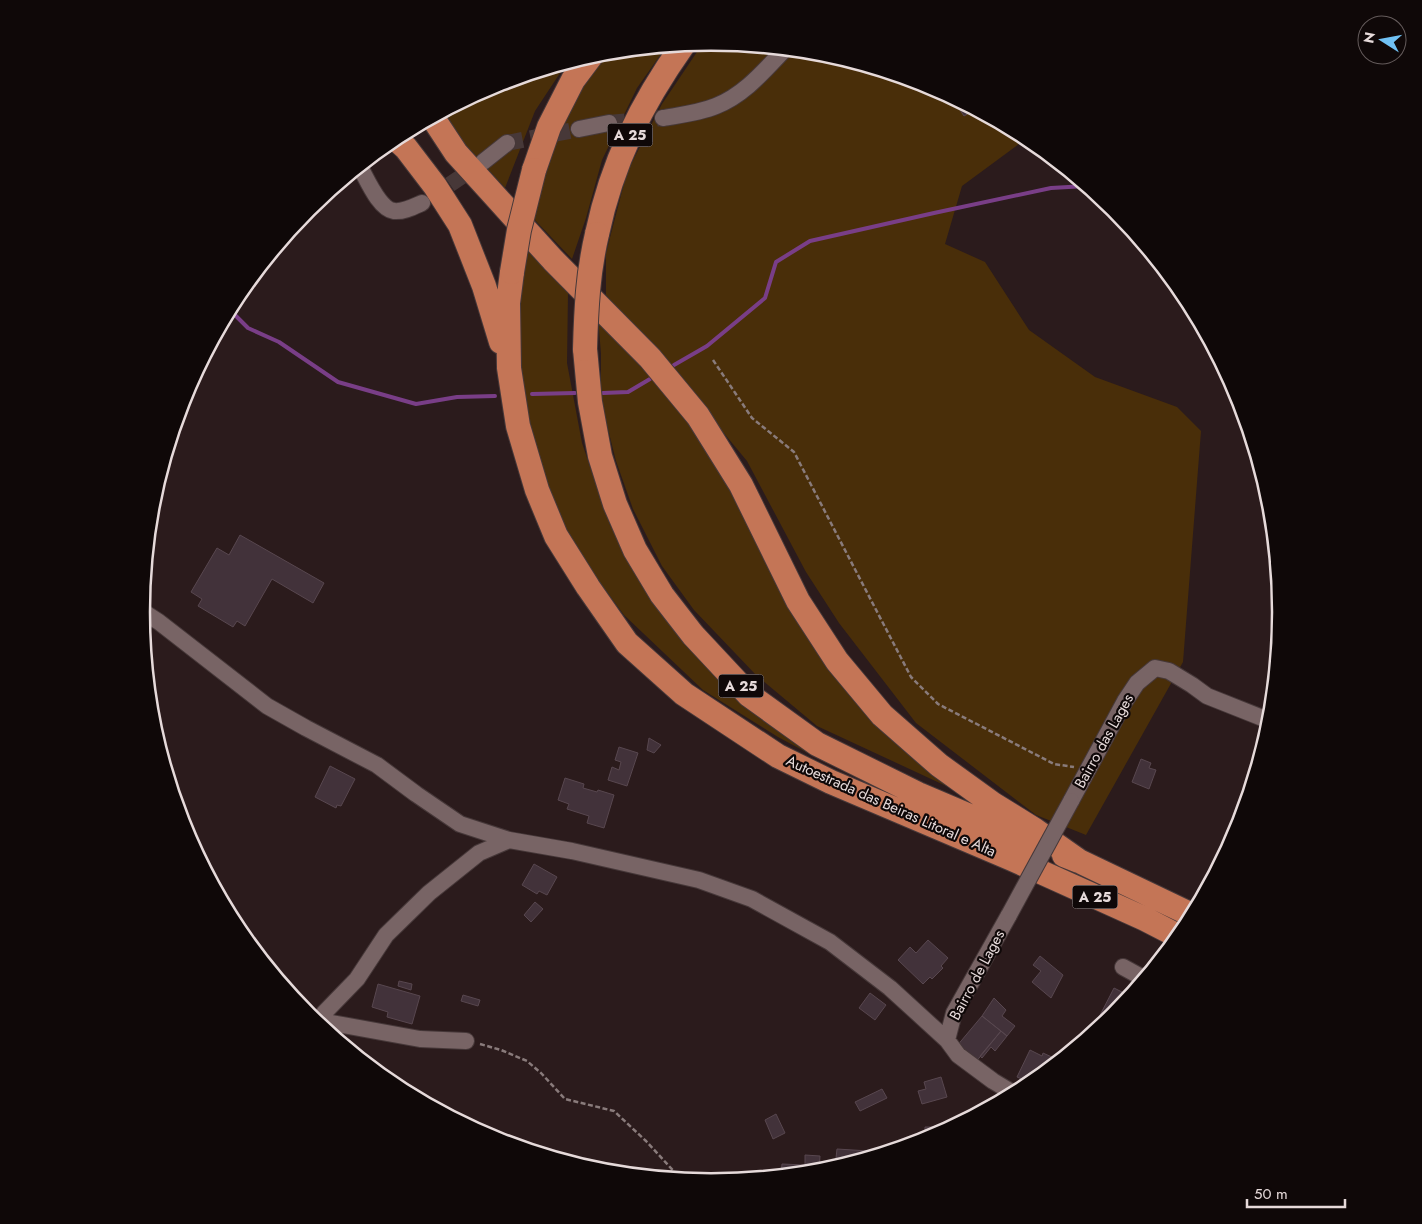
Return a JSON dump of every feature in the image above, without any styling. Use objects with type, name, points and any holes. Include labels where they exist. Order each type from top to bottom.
[{"type":"highway","name":"Autoestrada das Beiras Litoral e Alta","points":[[679,52],[664,71],[639,114],[619,159],[602,210],[592,256],[586,306],[585,348],[590,402],[600,456],[615,504],[635,550],[662,595],[692,635],[749,696],[817,744],[918,794],[1079,861],[1185,912]]},
{"type":"highway","name":"Autoestrada das Beiras Litoral e Alta","points":[[584,66],[574,80],[549,127],[534,170],[519,230],[508,303],[509,368],[518,426],[537,490],[556,536],[588,587],[626,643],[684,694],[778,756],[831,782],[1012,859],[1171,932]]},
{"type":"highway","points":[[436,123],[456,153],[553,260],[650,358],[698,416],[741,485],[798,600],[837,661],[882,715],[939,766],[1079,861]]},
{"type":"highway","points":[[402,144],[435,186],[460,225],[484,286],[509,368]]},
{"type":"street","points":[[663,118],[716,107],[734,97],[779,55]]},
{"type":"street","points":[[579,129],[609,123]]},
{"type":"street","points":[[483,162],[507,143]]},
{"type":"street","points":[[363,172],[385,207],[394,211],[422,204]]},
{"type":"street","points":[[150,616],[267,706],[377,764],[460,824],[509,840],[572,851],[699,880],[752,899],[830,942],[890,988],[947,1040]]},
{"type":"street","name":"Bairro das Lages","points":[[1009,915],[1137,682],[1155,668],[1169,671],[1207,696],[1262,718]]},
{"type":"street","points":[[325,1020],[324,1013],[357,979],[386,935],[429,893],[479,853],[509,840]]},
{"type":"street","name":"Bairro de Lages","points":[[1003,1090],[958,1055],[947,1040],[954,1013],[1009,915]]},
{"type":"street","points":[[1123,968],[1138,975]]},
{"type":"street","points":[[329,1022],[420,1039],[466,1041]]},
{"type":"path","points":[[713,360],[752,418],[794,452],[911,677],[938,704],[1054,764],[1088,769]]},
{"type":"path","points":[[466,1041],[501,1050],[527,1061],[565,1099],[614,1111],[646,1141],[674,1172]]},
{"type":"shaded area","points":[[697,51],[748,52],[820,62],[856,70],[926,94],[991,126],[1019,144],[962,186],[945,244],[985,262],[1029,330],[1095,377],[1177,407],[1201,431],[1183,662],[1086,835],[1036,815],[916,723],[839,623],[806,572],[747,461],[654,349],[606,295],[606,253],[627,172],[662,104]]},
{"type":"shaded area","points":[[661,53],[637,88],[602,160],[586,218],[572,259],[532,217],[561,118],[595,63]]},
{"type":"shaded area","points":[[561,72],[535,111],[505,188],[463,142],[447,117],[496,94]]},
{"type":"shaded area","points":[[524,247],[568,293],[567,363],[582,443],[610,525],[653,597],[720,679],[832,766],[778,737],[703,690],[624,615],[567,538],[528,431],[514,336]]},
{"type":"shaded area","points":[[598,317],[698,429],[732,484],[778,582],[972,798],[817,726],[756,675],[694,610],[662,566],[633,509],[616,461],[601,401],[601,354]]},
{"type":"building","points":[[960,109],[968,114],[964,116]]},
{"type":"building","points":[[240,535],[324,583],[313,603],[272,579],[245,626],[237,621],[233,627],[198,606],[202,599],[191,592],[217,548],[229,555]]},
{"type":"building","points":[[649,738],[661,745],[654,753],[647,750]]},
{"type":"building","points":[[619,747],[638,753],[627,786],[608,780],[612,767],[619,770],[621,762],[615,760]]},
{"type":"building","points":[[1141,759],[1151,763],[1149,768],[1156,770],[1149,789],[1132,782]]},
{"type":"building","points":[[330,766],[355,779],[341,806],[337,805],[336,808],[315,797]]},
{"type":"building","points":[[565,778],[584,784],[583,788],[614,795],[604,828],[587,823],[589,816],[567,809],[569,804],[558,800]]},
{"type":"building","points":[[534,864],[557,877],[547,895],[539,891],[537,894],[522,885]]},
{"type":"building","points":[[535,902],[543,909],[531,922],[524,915]]},
{"type":"building","points":[[928,940],[948,958],[941,966],[943,968],[932,979],[930,977],[923,984],[898,960],[910,947],[916,953]]},
{"type":"building","points":[[1040,956],[1063,975],[1051,998],[1032,982],[1041,971],[1033,965]]},
{"type":"building","points":[[399,981],[412,984],[411,990],[398,986]]},
{"type":"building","points":[[378,984],[420,996],[412,1024],[387,1017],[388,1012],[372,1007]]},
{"type":"building","points":[[1114,988],[1122,992],[1120,996],[1099,1017]]},
{"type":"building","points":[[870,993],[886,1005],[875,1020],[859,1008]]},
{"type":"building","points":[[463,995],[480,1000],[478,1006],[461,1001]]},
{"type":"building","points":[[994,998],[1006,1010],[1002,1016],[1015,1026],[1007,1036],[982,1016]]},
{"type":"building","points":[[982,1016],[1001,1031],[975,1063],[956,1047]]},
{"type":"building","points":[[1001,1031],[1007,1036],[995,1051],[991,1047],[982,1058],[980,1056]]},
{"type":"building","points":[[1030,1050],[1042,1056],[1043,1053],[1052,1057],[1022,1079],[1017,1077]]},
{"type":"building","points":[[941,1077],[947,1097],[922,1104],[918,1091],[926,1089],[924,1082]]},
{"type":"building","points":[[882,1089],[887,1098],[860,1111],[855,1102]]},
{"type":"building","points":[[776,1114],[785,1133],[773,1139],[765,1120]]},
{"type":"building","points":[[837,1149],[866,1151],[856,1154],[836,1158]]},
{"type":"building","points":[[805,1155],[820,1156],[820,1162],[805,1164]]},
{"type":"building","points":[[782,1164],[803,1165],[782,1168]]},
{"type":"waterway","points":[[674,365],[707,346],[765,298],[776,262],[810,241],[1051,188],[1077,187]]},
{"type":"waterway","points":[[235,315],[248,328],[279,342],[338,382],[416,404],[457,397],[495,396]]},
{"type":"waterway","points":[[603,393],[628,392],[650,379]]},
{"type":"waterway","points":[[532,394],[575,393]]},
{"type":"tunnel","points":[[609,123],[663,118]]},
{"type":"tunnel","points":[[507,143],[579,129]]},
{"type":"tunnel","points":[[430,198],[480,164]]}]
